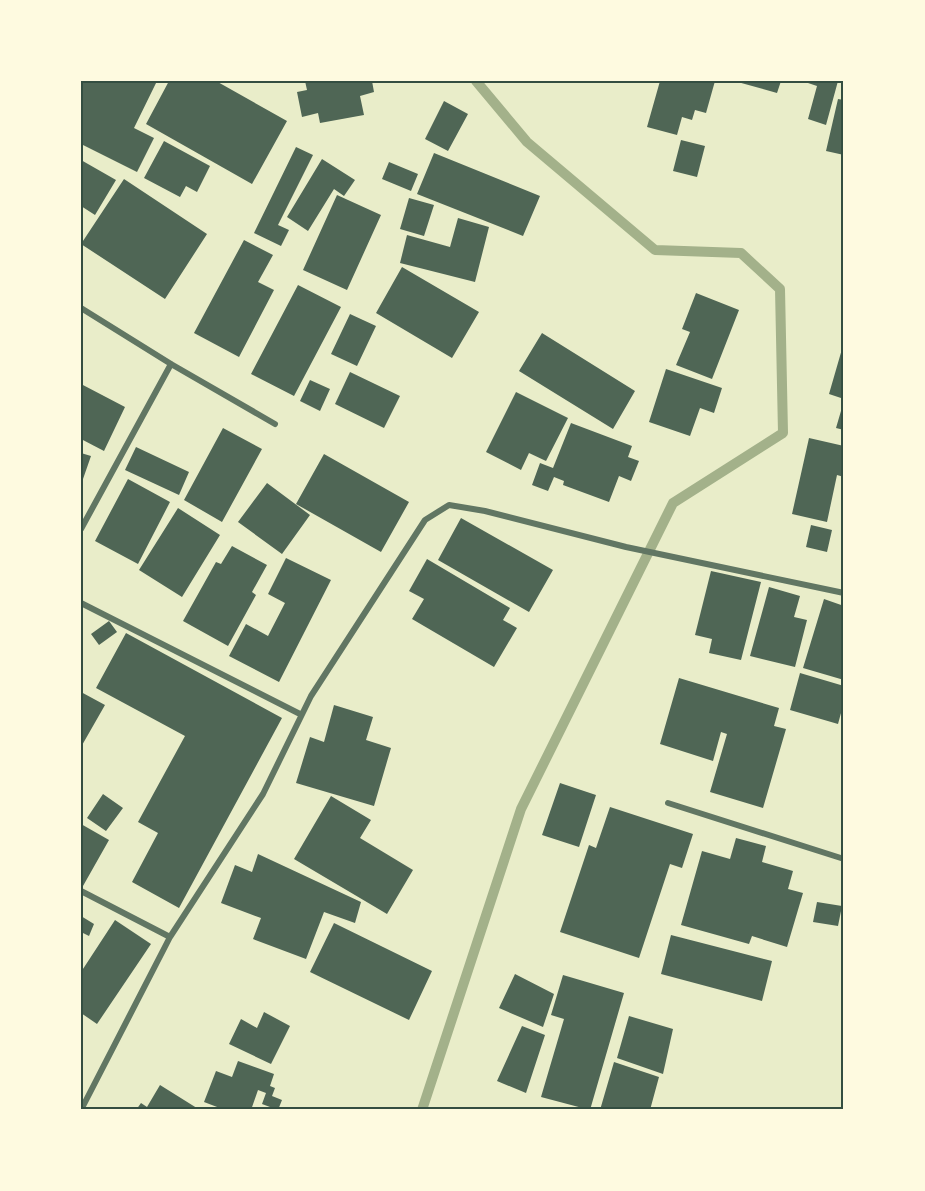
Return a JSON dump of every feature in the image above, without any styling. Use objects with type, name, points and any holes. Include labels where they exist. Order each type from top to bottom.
[{"type":"street","points":[[81,308],[171,364],[275,424]]},
{"type":"street","points":[[81,529],[171,364]]},
{"type":"street","points":[[81,1110],[170,937],[263,794],[300,714],[425,520],[449,505],[485,511],[626,547],[844,593]]},
{"type":"street","points":[[81,603],[300,714]]},
{"type":"street","points":[[668,803],[844,860]]},
{"type":"street","points":[[81,891],[170,937]]},
{"type":"building","points":[[81,81],[157,81],[134,128],[154,138],[137,172],[81,144]]},
{"type":"building","points":[[169,81],[216,81],[287,121],[252,184],[146,124]]},
{"type":"building","points":[[305,81],[372,81],[374,92],[360,96],[364,115],[320,123],[318,113],[302,117],[297,92],[307,90]]},
{"type":"building","points":[[660,81],[715,81],[706,113],[695,110],[692,120],[682,117],[677,135],[647,127]]},
{"type":"building","points":[[734,81],[781,81],[777,93]]},
{"type":"building","points":[[802,81],[838,81],[826,125],[808,119],[817,86]]},
{"type":"building","points":[[838,99],[844,100],[844,155],[826,151]]},
{"type":"building","points":[[444,101],[468,114],[448,151],[425,139]]},
{"type":"building","points":[[681,140],[705,146],[697,177],[673,171]]},
{"type":"building","points":[[164,141],[210,166],[197,192],[186,186],[180,197],[144,178]]},
{"type":"building","points":[[296,147],[313,155],[278,225],[289,230],[281,246],[254,233]]},
{"type":"building","points":[[434,153],[540,196],[523,236],[417,194]]},
{"type":"building","points":[[322,159],[355,180],[344,196],[334,189],[308,231],[287,217]]},
{"type":"building","points":[[81,160],[116,180],[95,215],[81,206]]},
{"type":"building","points":[[389,162],[418,174],[411,191],[382,179]]},
{"type":"building","points":[[124,179],[207,234],[165,299],[81,244]]},
{"type":"building","points":[[337,195],[381,215],[347,290],[303,270]]},
{"type":"building","points":[[409,198],[434,205],[424,236],[400,229]]},
{"type":"building","points":[[458,218],[489,227],[475,282],[400,263],[407,235],[450,247]]},
{"type":"building","points":[[244,240],[273,255],[258,282],[274,290],[239,357],[194,333]]},
{"type":"building","points":[[402,267],[479,312],[452,358],[376,313]]},
{"type":"building","points":[[298,285],[341,307],[294,396],[251,374]]},
{"type":"building","points":[[696,293],[739,310],[712,379],[676,365],[690,332],[682,329]]},
{"type":"building","points":[[350,314],[376,326],[357,366],[331,354]]},
{"type":"building","points":[[542,333],[635,391],[613,429],[519,371]]},
{"type":"building","points":[[842,349],[844,350],[844,399],[829,394]]},
{"type":"building","points":[[666,369],[722,388],[714,413],[700,408],[690,436],[649,422]]},
{"type":"building","points":[[350,372],[400,396],[384,428],[335,404]]},
{"type":"building","points":[[310,380],[330,389],[320,411],[300,401]]},
{"type":"building","points":[[81,384],[125,407],[104,451],[81,439]]},
{"type":"building","points":[[516,392],[568,418],[546,461],[529,453],[521,470],[486,452]]},
{"type":"building","points":[[844,404],[844,430],[836,428]]},
{"type":"building","points":[[571,423],[632,446],[628,457],[639,461],[631,481],[619,476],[609,502],[563,485],[564,481],[554,477],[548,491],[532,485],[540,463],[553,468]]},
{"type":"building","points":[[223,428],[262,449],[222,522],[184,500]]},
{"type":"building","points":[[809,438],[844,446],[844,477],[837,475],[827,522],[792,514]]},
{"type":"building","points":[[136,447],[189,472],[179,495],[125,470]]},
{"type":"building","points":[[81,453],[91,456],[83,479],[81,478]]},
{"type":"building","points":[[324,454],[409,502],[381,552],[296,504]]},
{"type":"building","points":[[128,479],[170,502],[138,564],[95,541]]},
{"type":"building","points":[[267,483],[310,515],[282,554],[238,522]]},
{"type":"building","points":[[178,508],[220,535],[182,597],[139,570]]},
{"type":"building","points":[[461,518],[553,570],[529,612],[438,560]]},
{"type":"building","points":[[811,525],[832,530],[827,552],[806,547]]},
{"type":"building","points":[[232,546],[267,565],[252,592],[256,595],[228,646],[183,621],[216,562],[221,564]]},
{"type":"building","points":[[286,558],[331,580],[279,682],[229,656],[246,624],[268,636],[285,603],[268,594]]},
{"type":"building","points":[[427,559],[510,608],[503,620],[517,628],[494,667],[412,619],[424,599],[409,591]]},
{"type":"building","points":[[711,571],[761,582],[741,660],[709,653],[712,639],[695,635]]},
{"type":"building","points":[[769,587],[800,596],[794,617],[807,620],[795,667],[750,656]]},
{"type":"building","points":[[824,599],[844,606],[844,680],[803,668]]},
{"type":"building","points":[[109,621],[117,632],[99,645],[91,634]]},
{"type":"building","points":[[126,633],[282,718],[179,908],[132,882],[158,833],[138,822],[185,736],[96,688]]},
{"type":"building","points":[[800,673],[844,686],[844,702],[838,724],[790,710]]},
{"type":"building","points":[[679,678],[779,708],[774,726],[786,729],[763,808],[710,792],[727,734],[721,732],[713,761],[660,744]]},
{"type":"building","points":[[81,692],[105,705],[81,747]]},
{"type":"building","points":[[334,705],[373,717],[366,740],[391,748],[374,806],[296,783],[310,737],[324,742]]},
{"type":"building","points":[[560,783],[596,795],[579,847],[542,835]]},
{"type":"building","points":[[103,794],[123,808],[106,831],[87,818]]},
{"type":"building","points":[[331,796],[371,820],[360,838],[413,870],[387,914],[294,859]]},
{"type":"building","points":[[610,807],[693,834],[682,868],[670,864],[639,958],[560,932],[589,845],[596,848]]},
{"type":"building","points":[[81,824],[109,840],[83,886],[81,885]]},
{"type":"building","points":[[736,838],[766,846],[762,862],[793,871],[788,889],[803,893],[787,947],[752,936],[749,944],[681,925],[702,851],[730,859]]},
{"type":"building","points":[[258,854],[361,902],[355,923],[324,912],[306,959],[253,939],[261,918],[221,903],[235,865],[252,872]]},
{"type":"building","points":[[817,902],[842,906],[838,926],[813,922]]},
{"type":"building","points":[[81,916],[94,924],[89,936],[81,932]]},
{"type":"building","points":[[115,920],[151,944],[97,1024],[81,1013],[81,972]]},
{"type":"building","points":[[334,923],[432,971],[409,1020],[310,972]]},
{"type":"building","points":[[671,935],[772,961],[762,1001],[661,974]]},
{"type":"building","points":[[515,974],[554,994],[543,1027],[499,1008]]},
{"type":"building","points":[[563,975],[624,993],[590,1110],[541,1097],[564,1019],[551,1015]]},
{"type":"building","points":[[264,1012],[290,1026],[271,1064],[229,1044],[241,1019],[257,1028]]},
{"type":"building","points":[[629,1016],[673,1029],[663,1074],[617,1058]]},
{"type":"building","points":[[522,1026],[545,1035],[526,1093],[497,1081]]},
{"type":"building","points":[[238,1061],[274,1074],[270,1086],[275,1088],[272,1096],[282,1100],[278,1110],[262,1104],[266,1093],[258,1090],[251,1110],[225,1110],[204,1102],[216,1071],[232,1077]]},
{"type":"building","points":[[614,1062],[659,1077],[650,1110],[600,1110]]},
{"type":"building","points":[[160,1085],[200,1110],[136,1110],[141,1103],[147,1107]]},
{"type":"waterway","points":[[422,1110],[521,809],[673,503],[783,433],[780,289],[741,253],[655,250],[527,142],[476,81]]}]
